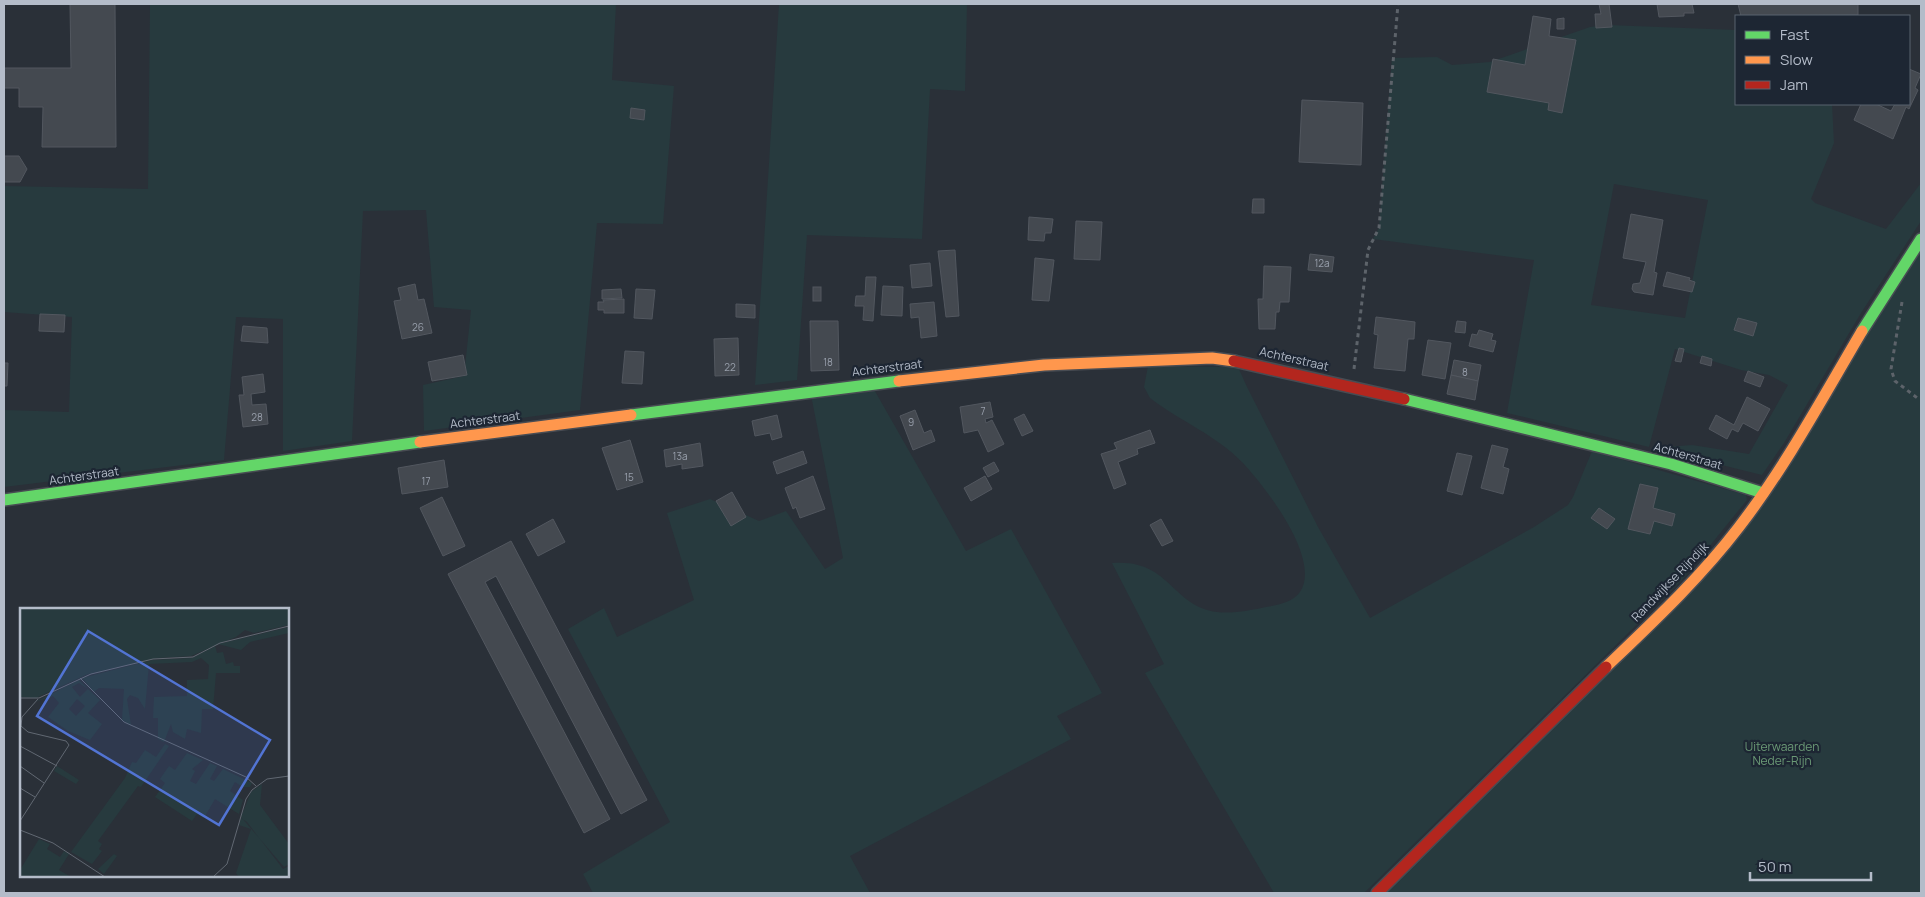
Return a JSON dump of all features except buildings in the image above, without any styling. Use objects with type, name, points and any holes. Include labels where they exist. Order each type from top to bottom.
[{"type":"street","name":"Randwijkse Rijndijk","points":[[1377,893],[1698,574],[1740,526],[1789,457],[1880,297],[1921,239]]},
{"type":"street","name":"Achterstraat","points":[[4,500],[383,447],[943,375],[1044,365],[1212,358],[1243,362],[1352,386],[1671,464],[1763,493]]},
{"type":"path","points":[[1352,386],[1368,250],[1379,228],[1398,4]]},
{"type":"path","points":[[1903,294],[1892,369],[1895,381],[1920,400]]},
{"type":"green space","points":[[150,4],[616,4],[612,80],[674,86],[663,224],[597,223],[580,410],[424,431],[423,385],[464,376],[471,310],[434,307],[426,210],[363,211],[352,441],[283,451],[283,319],[236,317],[224,460],[4,487],[4,410],[69,412],[72,317],[4,312],[4,186],[148,189]]},
{"type":"green space","points":[[779,4],[967,4],[965,91],[930,89],[922,239],[807,235],[797,380],[755,385]]},
{"type":"green space","points":[[1608,25],[1735,30],[1735,105],[1832,105],[1834,143],[1811,199],[1815,203],[1886,229],[1921,183],[1921,221],[1861,313],[1784,443],[1762,475],[1653,448],[1692,445],[1749,454],[1788,385],[1769,375],[1741,370],[1675,349],[1649,447],[1507,413],[1534,260],[1373,239],[1379,228],[1392,58],[1437,57],[1452,65],[1490,62],[1590,27]],"holes":[[[1614,184],[1708,200],[1685,318],[1591,305]]]},
{"type":"green space","name":"Uiterwaarden Neder-Rijn","points":[[1921,249],[1921,893],[1386,893],[1717,565]]},
{"type":"green space","points":[[1148,366],[1238,367],[1318,527],[1370,618],[1534,527],[1568,505],[1592,451],[1746,495],[1747,500],[1682,580],[1364,893],[1274,893],[1145,673],[1164,664],[1112,563],[1131,563],[1146,568],[1159,575],[1189,601],[1202,608],[1217,612],[1229,612],[1275,605],[1293,598],[1300,592],[1305,578],[1303,561],[1297,543],[1277,506],[1243,463],[1210,436],[1150,398],[1144,387]]},
{"type":"green space","points":[[872,386],[966,551],[1011,529],[1102,693],[1057,716],[1071,739],[850,856],[870,893],[593,893],[583,874],[670,822],[568,629],[604,608],[617,637],[694,600],[667,513],[710,499],[759,521],[786,511],[825,569],[843,558],[811,395]]},
{"type":"traffic: fast","points":[[1862,331],[1921,239]]},
{"type":"traffic: fast","points":[[631,415],[899,381]]},
{"type":"traffic: fast","points":[[1404,399],[1671,464],[1763,493]]},
{"type":"traffic: fast","points":[[4,500],[420,442]]},
{"type":"traffic: slow","points":[[1606,667],[1692,582],[1739,527],[1773,480],[1862,331]]},
{"type":"traffic: slow","points":[[899,381],[1044,365],[1212,358],[1234,361]]},
{"type":"traffic: slow","points":[[420,442],[631,415]]},
{"type":"traffic: jam","points":[[1234,361],[1404,399]]},
{"type":"traffic: jam","points":[[1377,893],[1606,667]]}]
